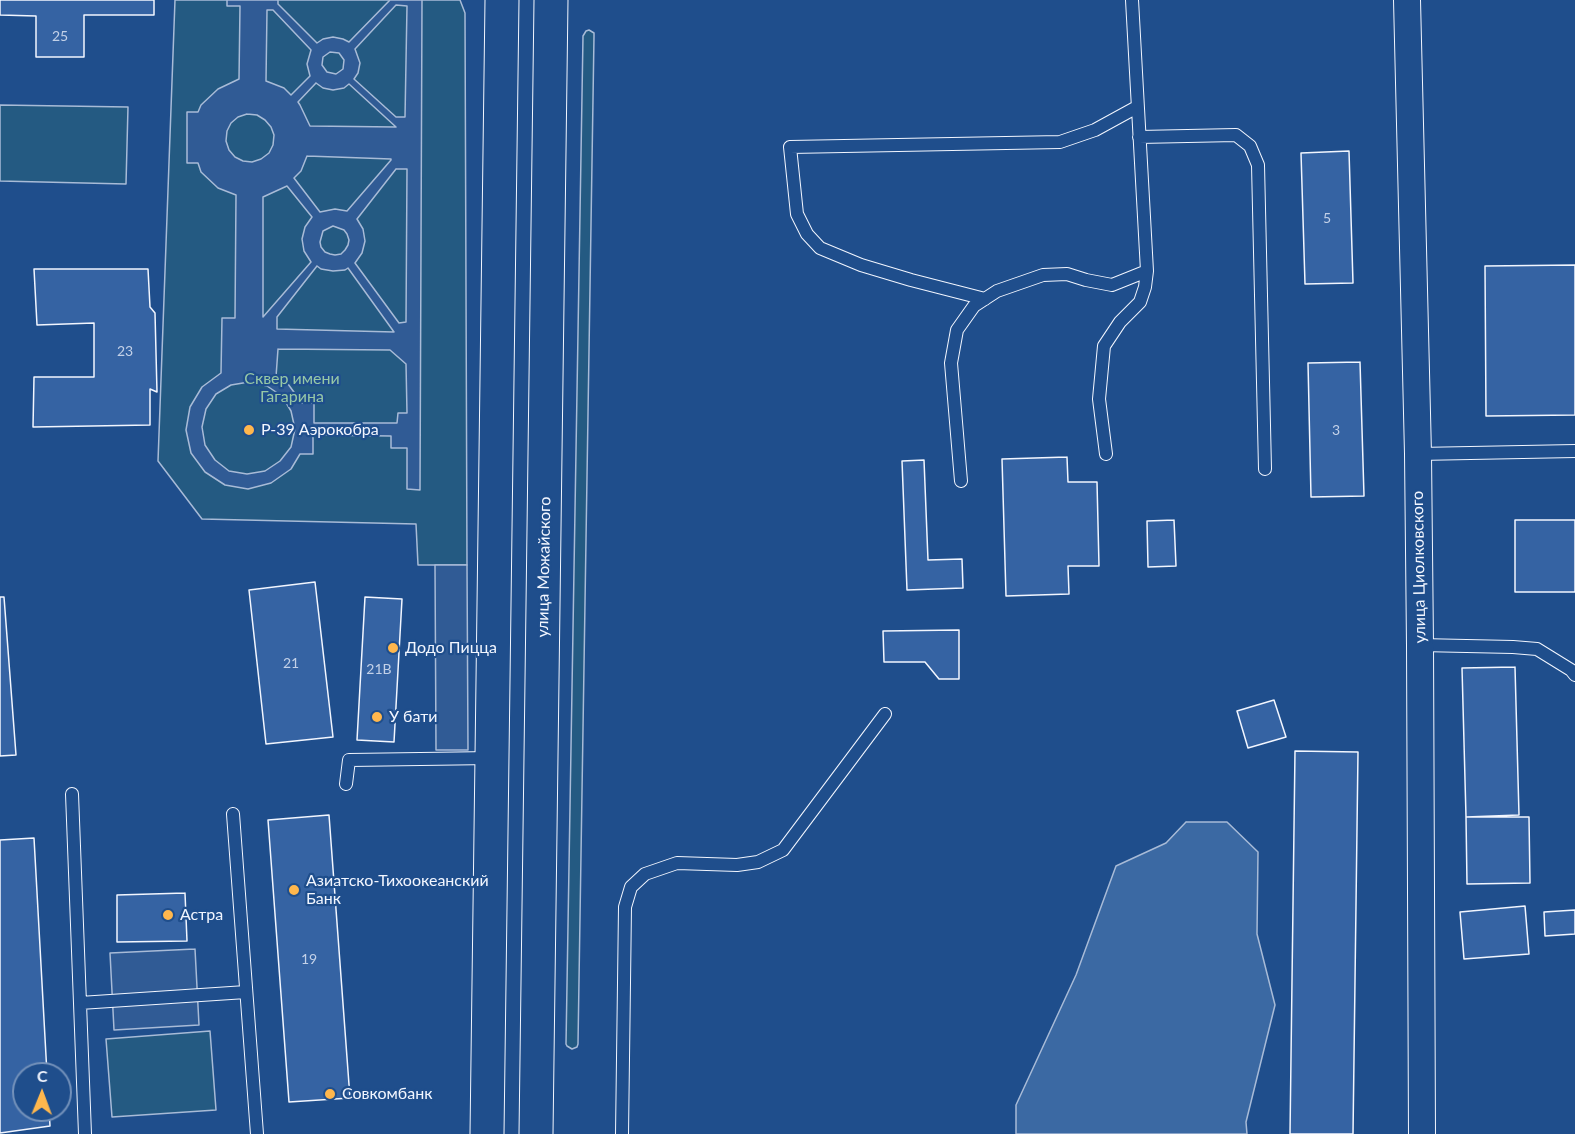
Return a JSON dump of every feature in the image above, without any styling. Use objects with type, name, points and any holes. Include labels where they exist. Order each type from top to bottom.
[{"type":"main road","points":[[487,1134],[502,0]]},
{"type":"main road","name":"улица Можайского","points":[[536,1134],[551,0]]},
{"type":"street","name":"улица Циолковского","points":[[1407,0],[1418,454],[1422,1134]]},
{"type":"lane","points":[[1106,454],[1099,399],[1104,346],[1120,322],[1140,302],[1147,272],[1132,0]]},
{"type":"lane","points":[[985,299],[861,265],[820,248],[807,234],[797,214],[790,147],[1060,142],[1095,130],[1137,107]]},
{"type":"lane","points":[[1139,137],[1236,135],[1250,146],[1258,165],[1265,469]]},
{"type":"lane","points":[[961,481],[951,363],[957,330],[974,306],[998,291],[1043,275],[1067,274],[1112,285],[1147,272]]},
{"type":"lane","points":[[1418,454],[1575,451]]},
{"type":"lane","points":[[1420,645],[1538,649],[1575,675]]},
{"type":"lane","points":[[622,1134],[625,907],[631,887],[645,874],[677,864],[737,865],[758,862],[783,850],[885,714]]},
{"type":"lane","points":[[346,784],[349,760],[492,758]]},
{"type":"lane","points":[[72,794],[85,1134]]},
{"type":"lane","points":[[232,814],[257,1134]]},
{"type":"lane","points":[[80,1003],[246,992]]},
{"type":"green space","name":"Сквер имени Гагарина","points":[[175,0],[460,0],[465,13],[467,565],[418,565],[416,524],[202,519],[158,461]]},
{"type":"green space","points":[[589,30],[594,33],[594,36],[578,1044],[572,1049],[566,1044],[583,36]]},
{"type":"green space","points":[[0,105],[128,107],[126,184],[0,181]]},
{"type":"green space","points":[[210,1031],[216,1110],[112,1117],[106,1039]]},
{"type":"shaded area","points":[[227,0],[278,0],[278,4],[317,43],[333,37],[349,42],[390,0],[422,0],[420,490],[407,489],[407,448],[391,448],[391,436],[313,435],[313,454],[300,454],[291,469],[271,483],[248,489],[225,485],[205,472],[191,453],[186,430],[190,407],[202,387],[221,373],[222,318],[235,318],[236,195],[218,188],[201,172],[198,163],[187,163],[187,112],[198,112],[201,105],[218,89],[239,79],[240,6],[227,6]],"holes":[[[396,5],[407,6],[405,117],[396,117],[354,79],[360,63],[355,49]],[[267,10],[273,10],[311,50],[307,64],[310,76],[291,95],[284,88],[266,81]],[[330,52],[339,53],[344,60],[343,69],[336,74],[327,72],[322,65],[323,57]],[[316,83],[323,88],[333,90],[344,88],[349,84],[396,127],[310,126],[298,102]],[[247,114],[257,115],[271,127],[274,135],[273,145],[269,153],[261,159],[252,162],[243,161],[229,150],[226,141],[227,131],[238,117]],[[307,156],[391,159],[347,211],[335,209],[320,212],[294,178],[301,171]],[[396,169],[407,169],[406,322],[399,323],[355,263],[362,253],[365,241],[363,229],[357,219]],[[287,186],[312,217],[305,227],[302,239],[304,251],[311,262],[263,317],[263,197]],[[333,226],[344,230],[349,240],[345,250],[335,255],[325,252],[320,242],[323,231]],[[317,266],[333,271],[348,268],[394,332],[277,329],[277,317]],[[278,349],[390,350],[406,364],[407,413],[398,413],[397,423],[314,423],[314,403],[302,403],[288,384],[276,377]],[[249,382],[267,386],[282,396],[291,411],[295,429],[291,447],[280,461],[265,471],[247,474],[229,471],[215,460],[205,445],[202,427],[206,409],[216,394],[231,385]]]},
{"type":"shaded area","points":[[435,565],[467,565],[468,750],[436,750]]},
{"type":"shaded area","points":[[1186,822],[1227,822],[1258,852],[1257,934],[1275,1005],[1246,1122],[1247,1134],[1016,1134],[1016,1105],[1076,975],[1116,866],[1166,843]]},
{"type":"shaded area","points":[[195,949],[199,1025],[114,1030],[110,953]]},
{"type":"building","points":[[0,0],[154,0],[154,15],[84,15],[84,57],[36,57],[36,16],[0,15]]},
{"type":"building","points":[[1349,151],[1353,283],[1305,284],[1301,153]]},
{"type":"building","points":[[1575,265],[1575,415],[1486,416],[1485,266]]},
{"type":"building","points":[[34,269],[148,269],[150,307],[155,313],[157,392],[150,389],[150,425],[33,427],[34,377],[94,377],[94,323],[37,325]]},
{"type":"building","points":[[1360,362],[1364,496],[1311,497],[1308,363]]},
{"type":"building","points":[[1067,457],[1068,482],[1097,482],[1099,566],[1068,566],[1069,594],[1006,596],[1002,459]]},
{"type":"building","points":[[924,460],[928,560],[962,559],[963,588],[907,590],[902,461]]},
{"type":"building","points":[[1174,520],[1176,566],[1148,567],[1147,521]]},
{"type":"building","points":[[1515,520],[1575,520],[1575,592],[1515,592]]},
{"type":"building","points":[[315,582],[333,737],[266,744],[249,590]]},
{"type":"building","points":[[0,597],[4,597],[16,755],[0,756]]},
{"type":"building","points":[[365,597],[402,599],[394,742],[357,740]]},
{"type":"building","points":[[959,630],[959,679],[939,679],[925,662],[884,662],[883,631]]},
{"type":"building","points":[[1515,667],[1519,815],[1466,817],[1462,668]]},
{"type":"building","points":[[1274,700],[1286,737],[1248,748],[1237,711]]},
{"type":"building","points":[[1295,751],[1358,752],[1353,1134],[1290,1134]]},
{"type":"building","points":[[329,815],[350,1098],[289,1102],[268,820]]},
{"type":"building","points":[[1466,817],[1529,817],[1530,883],[1467,884]]},
{"type":"building","points":[[34,838],[46,1062],[12,1062],[12,1122],[50,1122],[50,1126],[0,1133],[0,840]]},
{"type":"building","points":[[185,893],[187,941],[117,942],[117,895]]},
{"type":"building","points":[[1525,906],[1529,954],[1464,959],[1460,912]]},
{"type":"building","points":[[1575,910],[1575,934],[1545,936],[1544,912]]},
{"type":"place","name":"P-39 Аэрокобра","points":[[249,430]]},
{"type":"place","name":"Додо Пицца","points":[[393,648]]},
{"type":"place","name":"У бати","points":[[377,717]]},
{"type":"place","name":"Азиатско-Тихоокеанский Банк","points":[[294,890]]},
{"type":"place","name":"Астра","points":[[168,915]]},
{"type":"place","name":"Совкомбанк","points":[[330,1094]]}]
